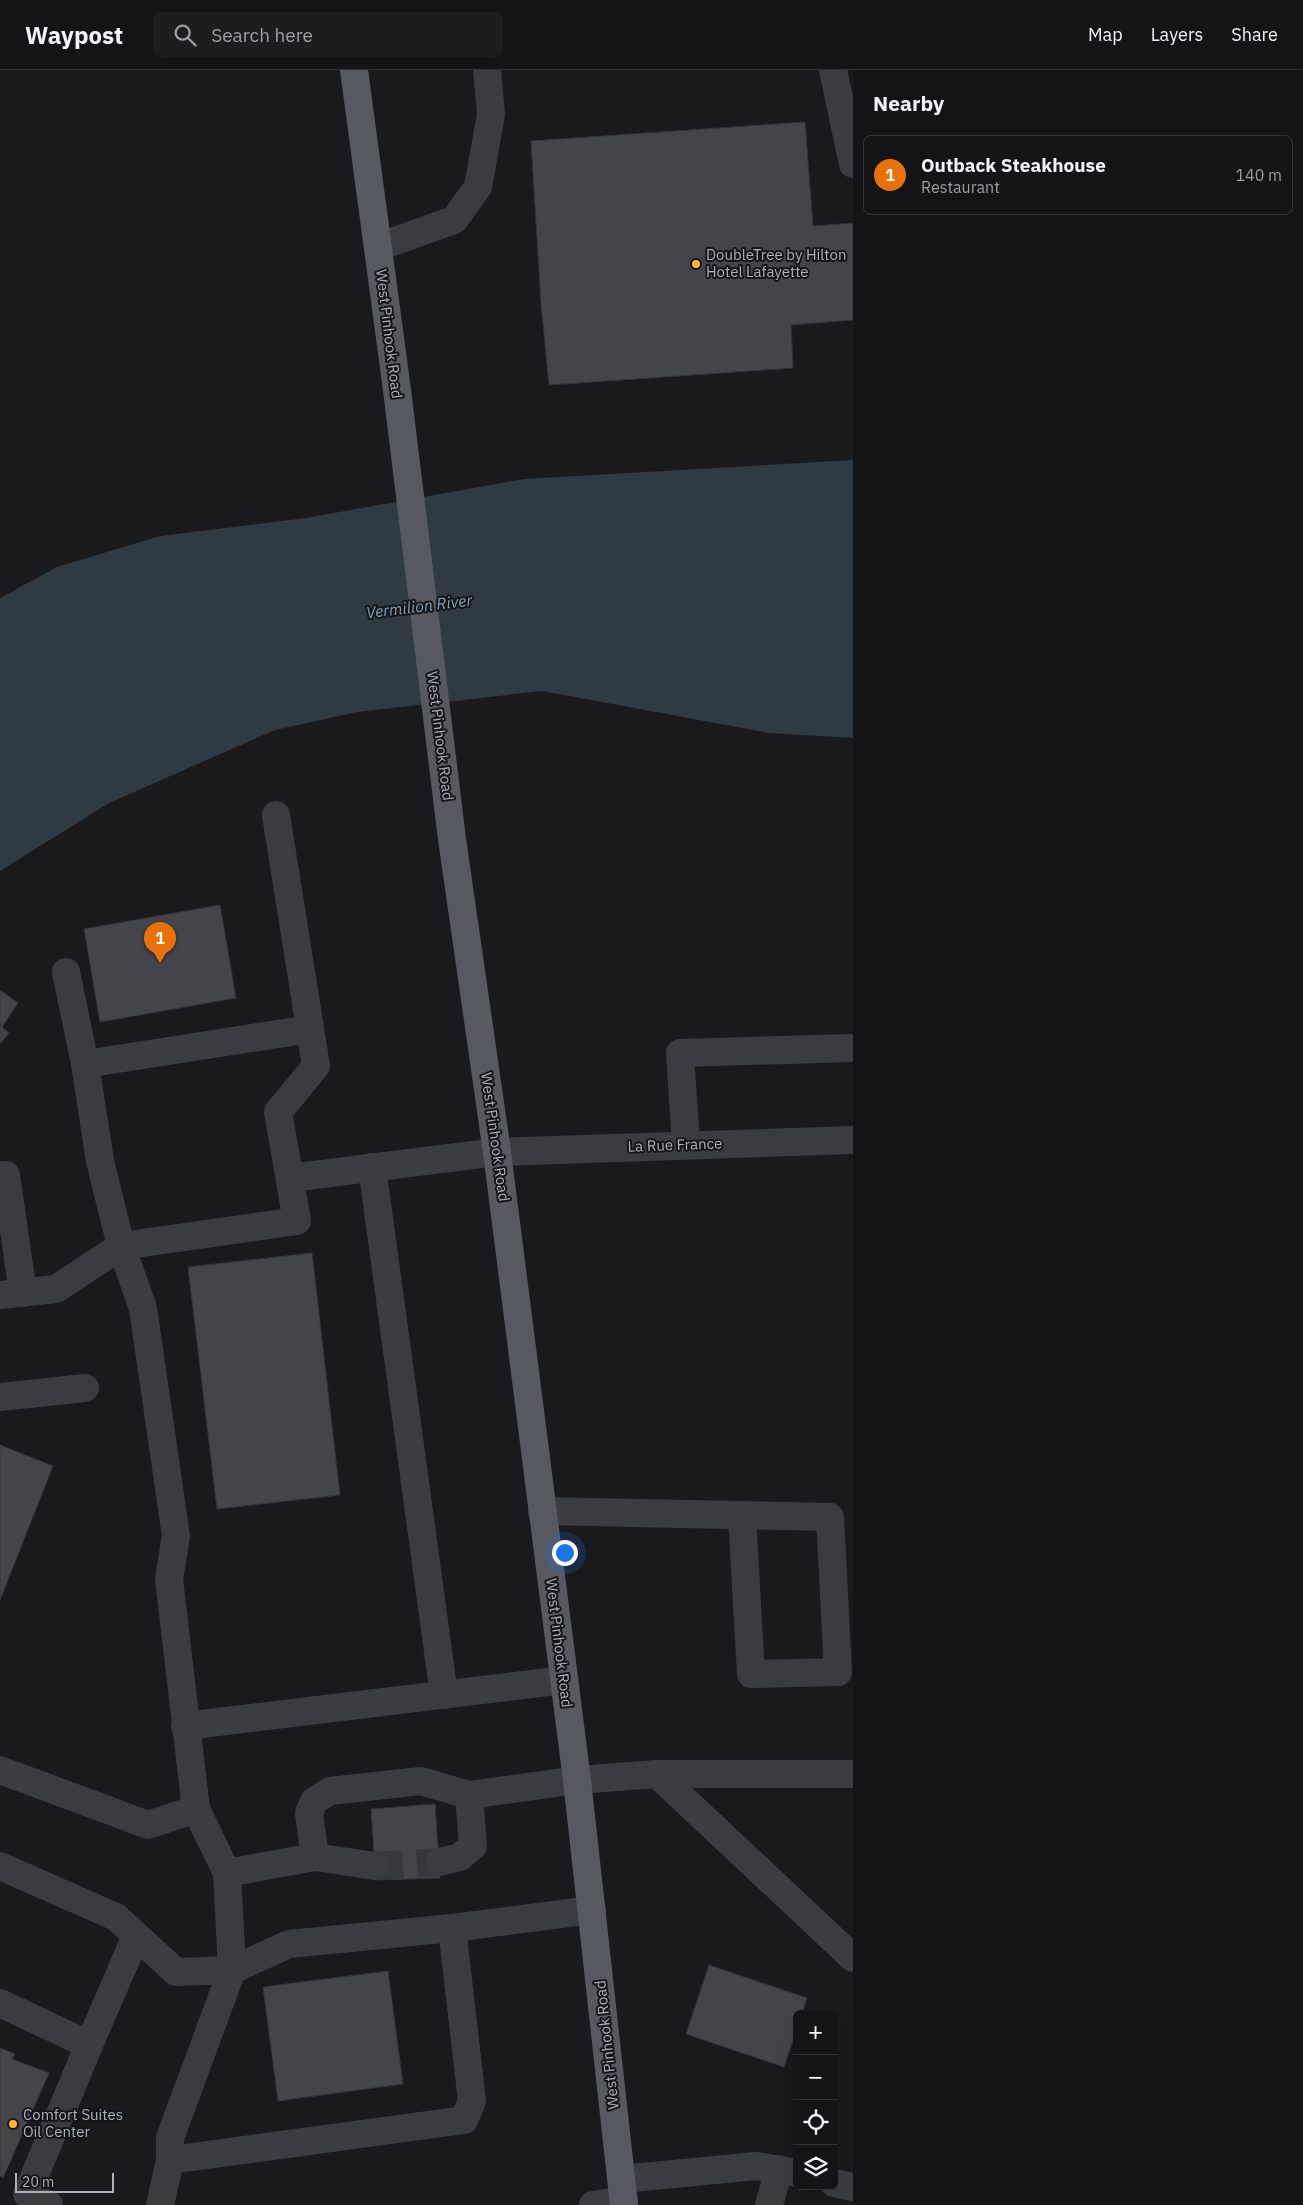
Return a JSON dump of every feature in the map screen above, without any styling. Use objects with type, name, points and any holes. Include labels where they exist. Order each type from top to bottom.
[{"type":"main road","name":"West Pinhook Road","points":[[354,70],[397,390],[452,839],[497,1152],[577,1780],[623,2195]]},
{"type":"street","points":[[378,247],[454,220],[478,187],[491,114],[487,70]]},
{"type":"street","points":[[832,70],[853,164]]},
{"type":"street","points":[[0,1175],[6,1175],[11,1294],[56,1289],[120,1246],[297,1221],[278,1112],[316,1066],[276,815]]},
{"type":"street","points":[[66,972],[85,1064],[100,1161],[120,1246],[142,1308],[176,1536],[169,1579],[196,1809],[227,1873],[232,1970],[170,2138],[170,2160],[160,2205]]},
{"type":"street","points":[[85,1064],[310,1029]]},
{"type":"street","points":[[686,1144],[680,1053],[853,1048]]},
{"type":"street","name":"La Rue France","points":[[290,1178],[497,1152],[686,1144],[853,1140]]},
{"type":"street","points":[[372,1167],[444,1695]]},
{"type":"street","points":[[0,1397],[85,1388]]},
{"type":"street","points":[[542,1511],[830,1517],[838,1672],[751,1674],[742,1516]]},
{"type":"street","points":[[185,1726],[564,1680]]},
{"type":"street","points":[[0,1770],[148,1825],[196,1809]]},
{"type":"street","points":[[657,1774],[853,1958]]},
{"type":"street","points":[[315,1857],[309,1813],[314,1801],[330,1791],[421,1781],[469,1795],[577,1780],[657,1774],[853,1774]]},
{"type":"street","points":[[440,1862],[460,1857],[473,1846],[469,1795]]},
{"type":"street","points":[[227,1873],[315,1857],[375,1866]]},
{"type":"street","points":[[0,1866],[116,1917],[176,1972],[232,1970],[289,1944],[452,1928],[592,1910]]},
{"type":"street","points":[[170,2160],[464,2120],[472,2101],[452,1928]]},
{"type":"street","points":[[49,2205],[27,2194],[136,1936]]},
{"type":"street","points":[[0,2003],[90,2044]]},
{"type":"street","points":[[593,2205],[623,2195],[756,2166],[788,2171],[769,2205]]},
{"type":"street","points":[[838,2184],[853,2187]]},
{"type":"water","name":"Vermilion River","points":[[853,460],[853,738],[769,733],[542,691],[357,712],[275,730],[109,803],[0,871],[0,598],[57,567],[160,536],[306,518],[524,479]]},
{"type":"building","name":"DoubleTree by Hilton Hotel Lafayette","points":[[805,122],[813,226],[853,223],[853,320],[791,325],[793,368],[549,385],[541,303],[531,141]]},
{"type":"building","points":[[220,905],[236,998],[100,1022],[84,929]]},
{"type":"building","points":[[0,990],[18,1003],[2,1027],[9,1033],[0,1044]]},
{"type":"building","points":[[312,1253],[340,1495],[217,1509],[188,1267]]},
{"type":"building","points":[[0,1445],[53,1466],[0,1600]]},
{"type":"building","points":[[435,1804],[440,1878],[376,1880],[371,1809]]},
{"type":"building","points":[[709,1965],[807,1998],[803,2010],[793,2010],[793,2041],[784,2067],[686,2034]]},
{"type":"building","points":[[388,1971],[403,2084],[278,2101],[263,1987]]},
{"type":"building","name":"Comfort Suites Oil Center","points":[[0,2048],[15,2054],[12,2059],[49,2073],[3,2178],[0,2176]]},
{"type":"tunnel","points":[[375,1866],[439,1862]]},
{"type":"place","name":"DoubleTree by Hilton Hotel Lafayette","points":[[696,264]]},
{"type":"place","name":"Outback Steakhouse","points":[[160,963]]},
{"type":"place","name":"Comfort Suites Oil Center","points":[[13,2124]]}]
